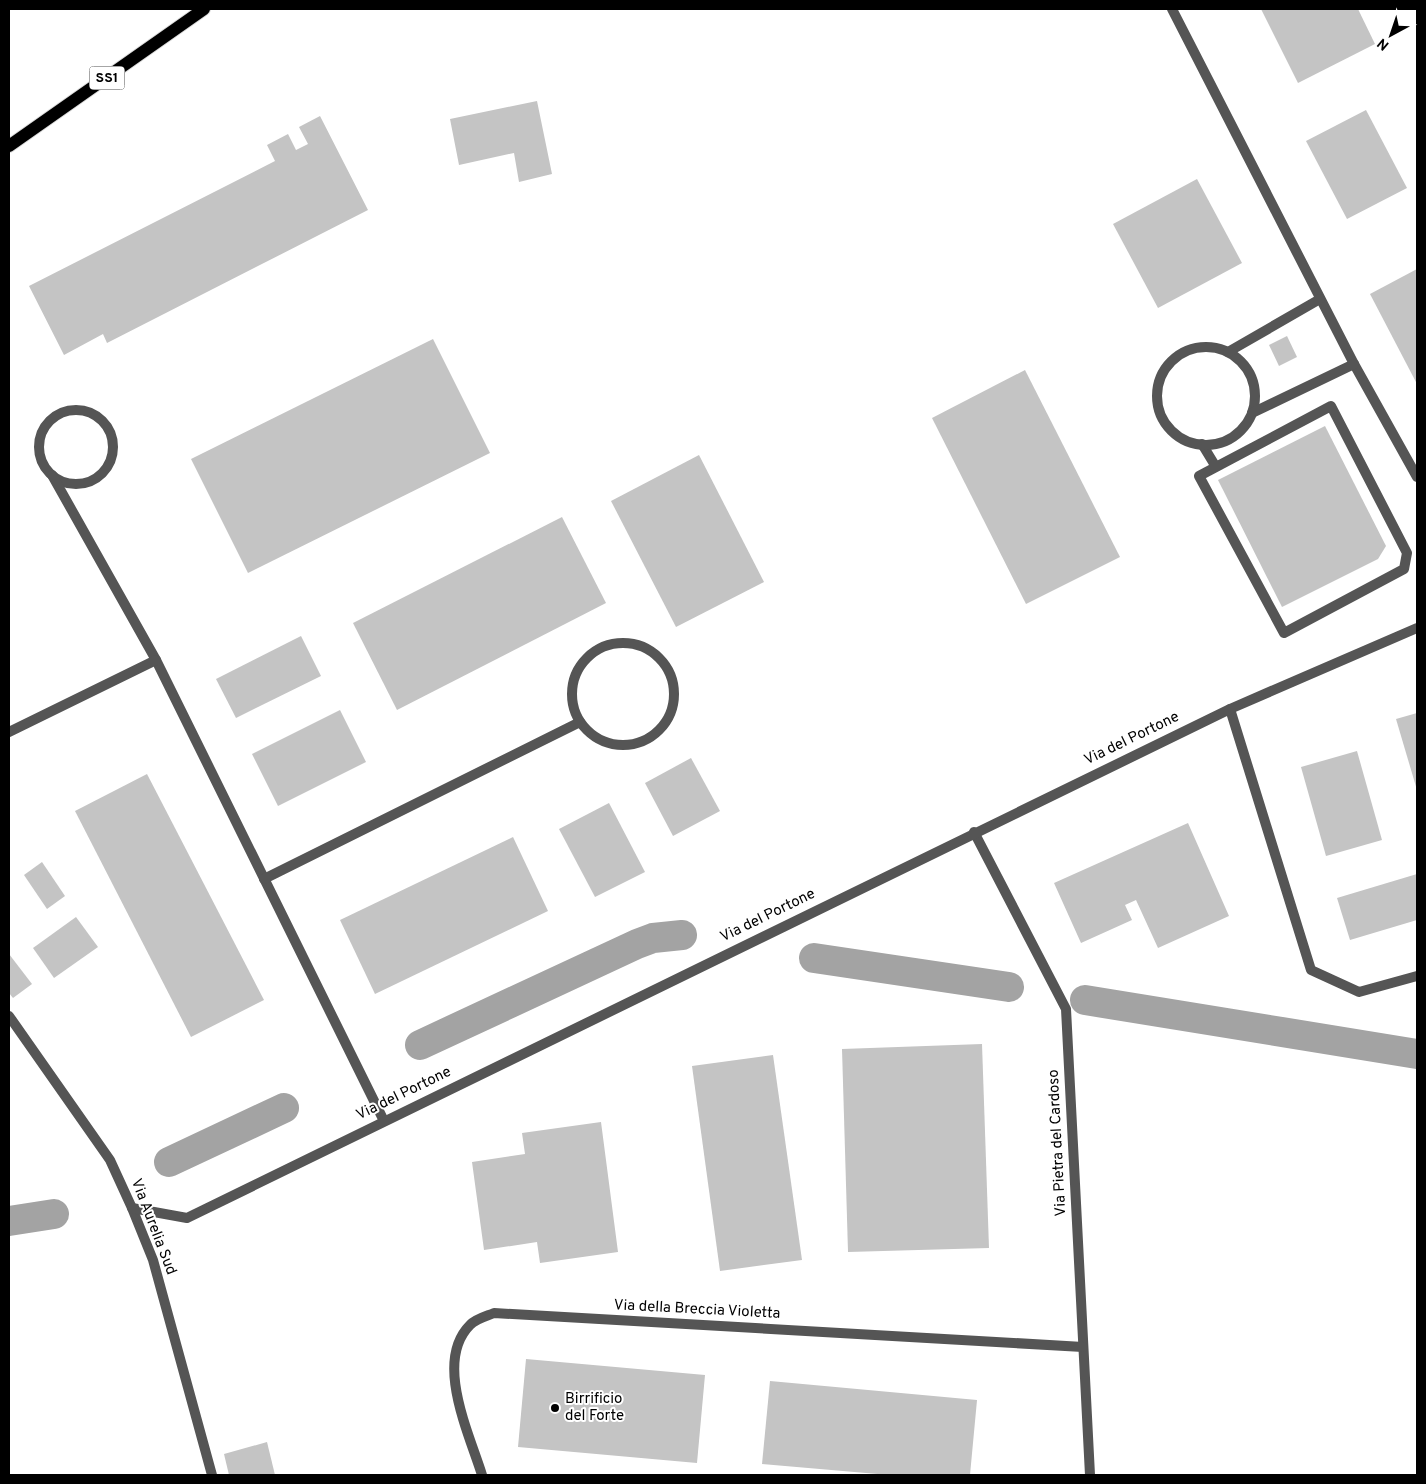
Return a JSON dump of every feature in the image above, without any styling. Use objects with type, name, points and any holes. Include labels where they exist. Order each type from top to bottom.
[{"type":"main road","name":"SS1","points":[[9,146],[204,9]]},
{"type":"street","points":[[1172,9],[1354,364],[1417,477]]},
{"type":"street","points":[[1228,352],[1320,299]]},
{"type":"street","points":[[1213,347],[1228,352],[1240,360],[1249,372],[1254,385],[1255,400],[1252,413],[1243,428],[1230,438],[1214,444],[1202,444],[1181,438],[1169,427],[1160,413],[1157,396],[1160,379],[1168,365],[1180,354],[1196,348],[1213,347]]},
{"type":"street","points":[[1252,413],[1354,364]]},
{"type":"street","points":[[1331,406],[1407,553],[1404,569],[1284,633],[1200,476],[1216,467],[1331,406]]},
{"type":"street","points":[[52,475],[62,482],[86,483],[98,477],[106,469],[112,458],[111,433],[95,415],[84,411],[72,410],[60,413],[50,420],[43,430],[39,442],[44,466],[52,475],[156,660],[384,1121]]},
{"type":"street","points":[[1202,444],[1216,467]]},
{"type":"street","name":"Via del Portone","points":[[132,1208],[187,1218],[1230,708],[1417,628]]},
{"type":"street","points":[[614,643],[632,644],[648,649],[661,660],[670,674],[674,690],[673,707],[666,722],[654,734],[639,742],[623,745],[591,734],[580,722],[573,706],[572,690],[576,673],[585,659],[598,649],[614,643]]},
{"type":"street","points":[[9,732],[156,660]]},
{"type":"street","points":[[1230,708],[1311,970],[1359,992],[1417,976]]},
{"type":"street","points":[[264,879],[580,722]]},
{"type":"street","name":"Via Pietra del Cardoso","points":[[974,832],[1066,1009],[1090,1475]]},
{"type":"street","name":"Via Aurelia Sud","points":[[9,1016],[110,1160],[132,1208],[153,1260],[212,1475]]},
{"type":"street","name":"Via della Breccia Violetta","points":[[482,1475],[453,1380],[456,1344],[471,1324],[494,1313],[1083,1347]]},
{"type":"building","points":[[1261,9],[1358,9],[1375,44],[1298,83]]},
{"type":"building","points":[[537,101],[552,174],[519,182],[514,153],[459,165],[450,119]]},
{"type":"building","points":[[1366,110],[1407,188],[1347,219],[1306,141]]},
{"type":"building","points":[[320,116],[368,210],[107,343],[103,334],[64,355],[29,286],[275,161],[267,145],[288,134],[296,150],[308,144],[299,127]]},
{"type":"building","points":[[1197,179],[1242,263],[1158,308],[1113,224]]},
{"type":"building","points":[[1417,269],[1417,384],[1370,294]]},
{"type":"building","points":[[1287,336],[1297,357],[1279,366],[1269,345]]},
{"type":"building","points":[[433,339],[490,453],[248,573],[191,459]]},
{"type":"building","points":[[1025,370],[1120,557],[1026,604],[932,418]]},
{"type":"building","points":[[1325,426],[1386,546],[1378,559],[1282,607],[1218,480]]},
{"type":"building","points":[[699,455],[764,582],[676,627],[611,501]]},
{"type":"building","points":[[562,517],[606,603],[397,710],[353,623]]},
{"type":"building","points":[[301,636],[321,676],[236,718],[216,679]]},
{"type":"building","points":[[340,710],[366,762],[278,806],[252,754]]},
{"type":"building","points":[[1417,713],[1417,790],[1396,719]]},
{"type":"building","points":[[1357,751],[1382,840],[1326,856],[1301,767]]},
{"type":"building","points":[[691,758],[720,811],[673,836],[645,783]]},
{"type":"building","points":[[147,774],[264,1000],[191,1037],[75,811]]},
{"type":"building","points":[[609,803],[645,872],[595,897],[559,829]]},
{"type":"building","points":[[1188,823],[1229,916],[1158,948],[1136,900],[1125,905],[1132,920],[1081,943],[1054,883]]},
{"type":"building","points":[[513,837],[548,911],[375,994],[340,920]]},
{"type":"building","points":[[42,862],[65,896],[47,909],[24,875]]},
{"type":"building","points":[[1417,874],[1417,920],[1350,940],[1337,898]]},
{"type":"building","points":[[76,917],[98,947],[54,978],[33,948]]},
{"type":"building","points":[[9,954],[32,984],[13,998],[9,993]]},
{"type":"building","points":[[982,1044],[989,1248],[848,1252],[842,1049]]},
{"type":"building","points":[[773,1055],[802,1260],[720,1271],[692,1066]]},
{"type":"building","points":[[601,1122],[618,1252],[540,1263],[537,1242],[484,1250],[472,1162],[525,1154],[522,1133]]},
{"type":"building","points":[[526,1359],[705,1375],[697,1463],[518,1447]]},
{"type":"building","points":[[770,1381],[977,1400],[970,1475],[889,1475],[762,1464]]},
{"type":"building","points":[[267,1442],[275,1475],[229,1475],[224,1454]]},
{"type":"waterway","points":[[420,1045],[637,944],[653,938],[682,935]]},
{"type":"waterway","points":[[814,958],[1009,987]]},
{"type":"waterway","points":[[1085,1000],[1417,1054]]},
{"type":"waterway","points":[[169,1162],[284,1108]]},
{"type":"waterway","points":[[9,1221],[54,1214]]},
{"type":"place","name":"Birrificio del Forte","points":[[555,1408]]}]
